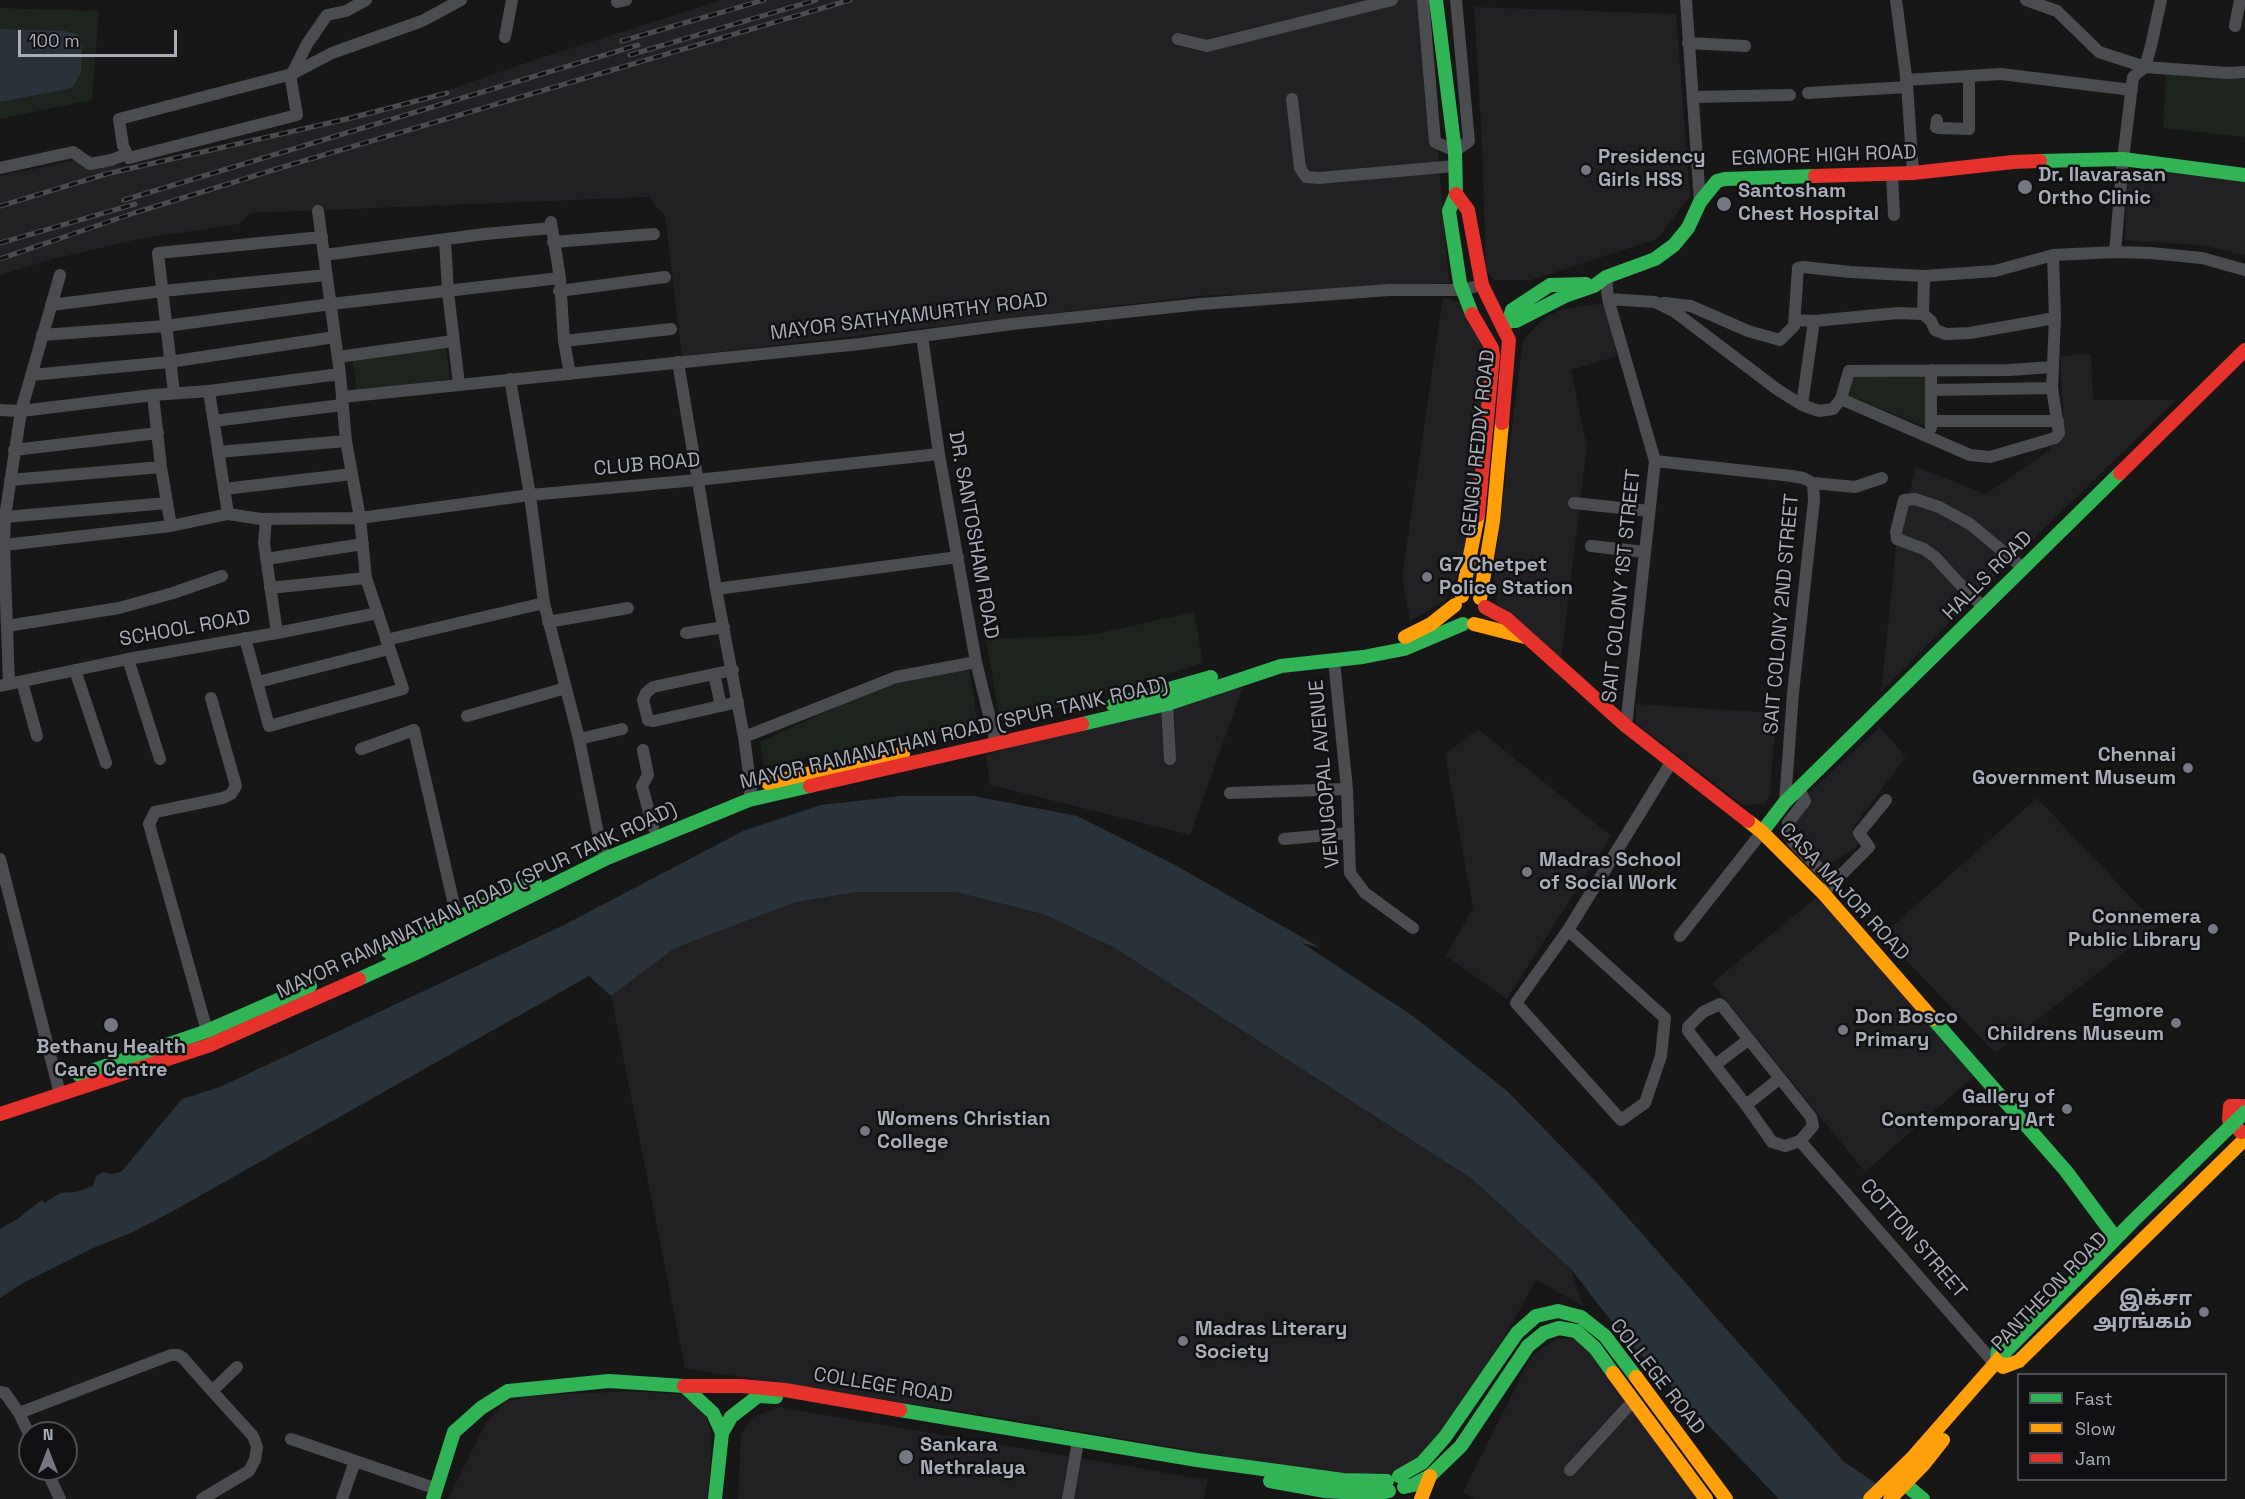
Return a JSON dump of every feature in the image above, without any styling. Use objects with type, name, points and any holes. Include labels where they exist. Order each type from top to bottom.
[{"type":"main road","name":"GENGU REDDY ROAD","points":[[1436,0],[1455,151],[1456,194],[1449,211],[1461,290],[1492,348],[1493,355],[1478,520],[1459,601]]},
{"type":"main road","name":"EGMORE HIGH ROAD","points":[[1506,324],[1512,310],[1550,285],[1577,283],[1593,286],[1606,277],[1655,259],[1674,245],[1688,228],[1700,202],[1711,187],[1725,179],[1913,173],[2013,162],[2123,159],[2245,175]]},
{"type":"main road","points":[[1456,194],[1468,210],[1482,285],[1506,324],[1487,341]]},
{"type":"main road","name":"GENGU REDDY ROAD","points":[[1483,602],[1509,353],[1506,324]]},
{"type":"main road","name":"HALLS ROAD","points":[[1758,828],[2245,350]]},
{"type":"main road","points":[[1469,624],[1481,620],[1483,602],[1472,594],[1459,601],[1455,615],[1469,624],[1525,637]]},
{"type":"main road","name":"MAYOR RAMANATHAN ROAD (SPUR TANK ROAD)","points":[[0,1101],[59,1088],[210,1045],[416,953],[653,827],[750,794],[858,762],[995,739],[1275,658],[1333,653],[1389,642],[1418,632],[1459,601]]},
{"type":"main road","name":"CASA MAJOR ROAD","points":[[1483,602],[1507,619],[1626,726],[1758,828],[1778,848],[1828,888],[2066,1171],[2112,1233]]},
{"type":"main road","name":"MAYOR RAMANATHAN ROAD (SPUR TANK ROAD)","points":[[0,1114],[59,1088],[207,1031],[375,959],[457,918],[604,853],[750,794],[1167,704],[1281,666],[1334,661],[1404,649],[1469,624]]},
{"type":"main road","points":[[1778,848],[1776,820],[1783,804]]},
{"type":"main road","points":[[2002,1360],[1998,1350],[2112,1233],[2240,1109]]},
{"type":"main road","points":[[2002,1360],[2019,1361],[2245,1137],[2240,1109]]},
{"type":"main road","points":[[1923,1499],[1906,1488],[2002,1360],[2240,1109]]},
{"type":"main road","name":"PANTHEON ROAD","points":[[1870,1499],[1906,1488],[2002,1360],[2245,1124]]},
{"type":"main road","points":[[2189,1159],[2206,1177]]},
{"type":"main road","name":"COLLEGE ROAD","points":[[1397,1489],[1445,1437],[1517,1333],[1536,1317],[1558,1311],[1581,1317],[1605,1336],[1726,1499]]},
{"type":"main road","name":"COLLEGE ROAD","points":[[722,1433],[731,1417],[758,1396],[783,1397],[1325,1491],[1376,1494],[1413,1485],[1430,1476],[1461,1446],[1528,1346],[1544,1333],[1559,1328],[1576,1331],[1595,1347],[1706,1499]]},
{"type":"main road","name":"COLLEGE ROAD","points":[[435,1494],[454,1432],[481,1408],[508,1391],[609,1381],[785,1390],[1197,1460],[1397,1489]]},
{"type":"main road","points":[[684,1386],[713,1413],[722,1433],[715,1499]]},
{"type":"main road","points":[[1923,1499],[1920,1481],[1924,1464]]},
{"type":"main road","points":[[1421,1499],[1430,1476]]},
{"type":"street","points":[[366,0],[346,11],[327,15],[306,44],[292,74],[291,80],[297,115],[129,158],[125,150],[120,119],[292,74],[332,53],[422,21],[461,0]]},
{"type":"street","points":[[505,37],[513,0]]},
{"type":"street","points":[[1178,39],[1207,46],[1392,0]]},
{"type":"street","points":[[1423,0],[1435,142],[1455,151],[1469,141],[1456,0]]},
{"type":"street","points":[[1686,0],[1700,202]]},
{"type":"street","points":[[1896,0],[1907,83],[1913,173]]},
{"type":"street","points":[[2026,0],[2057,11],[2099,52],[2145,68],[2245,72]]},
{"type":"street","points":[[2115,252],[2133,77],[2145,68],[2161,0]]},
{"type":"street","points":[[2235,26],[2240,0]]},
{"type":"street","points":[[1688,44],[1745,46]]},
{"type":"street","points":[[1808,93],[2001,74],[2132,90]]},
{"type":"street","points":[[1937,120],[1936,127],[1939,129],[1969,129],[1969,76]]},
{"type":"street","points":[[1693,98],[1790,95]]},
{"type":"street","points":[[1292,99],[1300,168],[1306,177],[1319,178],[1455,166]]},
{"type":"street","points":[[0,168],[73,152],[90,164],[111,160],[125,150]]},
{"type":"street","points":[[1892,174],[1894,215]]},
{"type":"street","points":[[245,638],[269,726],[403,689],[366,578],[360,518],[346,441],[338,357],[318,211]]},
{"type":"street","points":[[324,255],[551,224],[560,284],[564,341],[570,374]]},
{"type":"street","points":[[553,242],[654,234]]},
{"type":"street","points":[[174,393],[158,253],[322,237]]},
{"type":"street","points":[[445,240],[448,292],[459,384]]},
{"type":"street","points":[[1608,299],[1691,306],[1748,331],[1780,340],[1794,326],[1796,320],[1798,268],[1803,267],[1859,273],[1924,276],[1995,271],[2053,255],[2115,252],[2202,258],[2245,270]]},
{"type":"street","points":[[1841,399],[1980,458],[2055,438],[2059,433],[2052,388],[2055,318],[2053,255]]},
{"type":"street","points":[[4,685],[7,626],[5,517],[14,450],[21,411],[60,275]]},
{"type":"street","points":[[51,305],[162,291],[327,275]]},
{"type":"street","points":[[1923,314],[1924,276]]},
{"type":"street","points":[[42,335],[166,326],[331,304],[448,292],[665,277]]},
{"type":"street","name":"SAIT COLONY 1ST STREET","points":[[1606,277],[1608,299],[1655,461],[1626,726]]},
{"type":"street","name":"MAYOR SATHYAMURTHY ROAD","points":[[214,421],[459,384],[860,344],[1201,304],[1389,290],[1461,290],[1482,285]]},
{"type":"street","points":[[1655,302],[1675,312],[1778,390],[1802,405],[1819,411],[1833,409],[1841,399],[1849,371],[2009,370],[2053,367]]},
{"type":"street","points":[[1796,320],[1814,321],[1898,313],[1923,314],[1931,321],[1935,330],[1946,334],[1970,333],[2055,318]]},
{"type":"street","points":[[1802,405],[1814,321]]},
{"type":"street","points":[[564,341],[671,329]]},
{"type":"street","name":"DR. SANTOSHAM ROAD","points":[[922,336],[939,454],[976,662],[995,739]]},
{"type":"street","points":[[31,375],[170,362],[335,337]]},
{"type":"street","points":[[338,357],[453,341]]},
{"type":"street","points":[[678,362],[716,589],[733,670],[750,794]]},
{"type":"street","points":[[1931,370],[1931,438]]},
{"type":"street","points":[[0,410],[21,411],[340,374]]},
{"type":"street","points":[[510,379],[530,495],[544,603],[579,739],[604,853]]},
{"type":"street","points":[[1932,390],[2052,388]]},
{"type":"street","points":[[209,391],[228,514]]},
{"type":"street","points":[[153,395],[161,467],[171,526]]},
{"type":"street","points":[[1931,421],[2058,422]]},
{"type":"street","points":[[14,450],[158,433]]},
{"type":"street","points":[[218,452],[346,441]]},
{"type":"street","name":"CLUB ROAD","points":[[4,545],[171,526],[228,514],[266,519],[360,518],[530,495],[939,454]]},
{"type":"street","name":"SAIT COLONY 2ND STREET","points":[[1655,461],[1803,478],[1813,483],[1814,500],[1792,693],[1783,804]]},
{"type":"street","points":[[10,480],[161,467]]},
{"type":"street","points":[[224,489],[352,474]]},
{"type":"street","points":[[1813,483],[1855,487],[1882,478]]},
{"type":"street","points":[[1984,607],[1935,557],[1924,549],[1897,539],[1896,532],[1904,500],[1913,499],[1939,507],[1971,524],[2023,568]]},
{"type":"street","points":[[5,517],[167,503]]},
{"type":"street","points":[[1574,503],[1649,511]]},
{"type":"street","points":[[266,519],[264,543],[277,633]]},
{"type":"street","points":[[266,559],[363,544]]},
{"type":"street","points":[[1591,546],[1645,552]]},
{"type":"street","points":[[716,589],[958,557]]},
{"type":"street","points":[[7,626],[119,608],[222,576]]},
{"type":"street","points":[[270,588],[366,578]]},
{"type":"street","points":[[258,682],[388,644],[544,603]]},
{"type":"street","points":[[548,622],[628,608]]},
{"type":"street","name":"SCHOOL ROAD","points":[[4,685],[128,659],[378,613]]},
{"type":"street","points":[[686,633],[724,627]]},
{"type":"street","points":[[128,659],[160,759]]},
{"type":"street","name":"VENUGOPAL AVENUE","points":[[1334,661],[1347,789],[1350,873],[1365,893],[1413,928]]},
{"type":"street","points":[[744,737],[896,677],[976,662]]},
{"type":"street","points":[[75,670],[106,763]]},
{"type":"street","points":[[733,670],[652,687],[643,700],[645,715],[648,720],[661,720],[738,702]]},
{"type":"street","points":[[714,674],[721,706]]},
{"type":"street","points":[[22,682],[37,736]]},
{"type":"street","points":[[467,716],[566,688]]},
{"type":"street","points":[[207,1031],[148,824],[155,812],[223,798],[231,794],[236,786],[211,698]]},
{"type":"street","points":[[1167,704],[1170,759]]},
{"type":"street","points":[[579,739],[622,729]]},
{"type":"street","points":[[361,748],[414,730],[457,918]]},
{"type":"street","points":[[643,750],[648,775],[642,786],[653,827]]},
{"type":"street","points":[[1568,930],[1665,1018],[1661,1056],[1645,1103],[1621,1120],[1516,1003],[1568,930],[1672,761]]},
{"type":"street","points":[[1230,793],[1347,789]]},
{"type":"street","points":[[1799,789],[1805,801],[1788,823],[1789,836],[1828,888],[1869,847],[1858,833],[1886,800]]},
{"type":"street","points":[[1680,936],[1758,828]]},
{"type":"street","points":[[1284,839],[1349,833]]},
{"type":"street","points":[[0,859],[59,1088]]},
{"type":"street","points":[[1720,1004],[1748,1040],[1813,1120],[1813,1126],[1800,1141],[1785,1146],[1775,1144],[1688,1031],[1688,1027],[1703,1012],[1720,1004]]},
{"type":"street","points":[[1714,1065],[1748,1040]]},
{"type":"street","points":[[1746,1105],[1779,1079]]},
{"type":"street","name":"COTTON STREET","points":[[1800,1141],[2002,1360]]},
{"type":"street","points":[[19,1413],[178,1354],[253,1436],[257,1447],[255,1460],[249,1471],[201,1499]]},
{"type":"street","points":[[212,1391],[237,1367]]},
{"type":"street","points":[[0,1392],[5,1393],[23,1421]]},
{"type":"street","points":[[1570,1470],[1634,1400]]},
{"type":"street","points":[[291,1439],[356,1461],[435,1494]]},
{"type":"street","points":[[1068,1499],[1077,1448]]},
{"type":"street","points":[[342,1499],[356,1461]]},
{"type":"street","points":[[52,1481],[60,1499]]},
{"type":"shaded area","points":[[722,0],[1425,0],[1449,283],[1200,296],[682,356],[665,216],[648,197],[251,213],[239,224],[139,239],[53,259],[0,275],[0,176],[76,160],[125,166],[293,129],[448,90]]},
{"type":"shaded area","name":"Presidency Girls HSS","points":[[1474,7],[1676,14],[1690,196],[1657,239],[1531,280],[1494,280],[1486,270]]},
{"type":"shaded area","points":[[0,8],[99,11],[92,100],[0,119]]},
{"type":"shaded area","points":[[0,29],[65,31],[78,34],[82,47],[81,72],[72,88],[0,102]]},
{"type":"shaded area","points":[[2166,75],[2245,76],[2245,137],[2163,128]]},
{"type":"shaded area","points":[[2127,170],[2187,171],[2245,180],[2245,255],[2206,246],[2125,240]]},
{"type":"shaded area","points":[[1443,297],[1461,303],[1491,358],[1464,561],[1444,601],[1410,621],[1402,577]]},
{"type":"shaded area","points":[[1605,303],[1617,356],[1571,370],[1587,447],[1561,659],[1497,604],[1494,570],[1523,340],[1544,318],[1560,310]]},
{"type":"shaded area","points":[[445,342],[450,379],[357,391],[352,356]]},
{"type":"shaded area","points":[[2091,354],[2093,400],[2176,400],[1969,602],[1881,692],[1896,547],[1916,467],[1986,494],[2048,451],[2064,432],[2060,356]]},
{"type":"shaded area","points":[[1852,371],[1930,372],[1931,429],[1850,396]]},
{"type":"shaded area","points":[[1194,612],[1203,663],[1013,721],[999,715],[986,639],[1091,635]]},
{"type":"shaded area","points":[[969,668],[978,724],[764,766],[760,742],[903,676]]},
{"type":"shaded area","points":[[1243,687],[1190,835],[990,785],[986,755],[1198,693]]},
{"type":"shaded area","points":[[1636,704],[1776,713],[1770,796],[1764,804],[1743,805],[1636,723]]},
{"type":"shaded area","points":[[1880,727],[1906,757],[1852,829],[1861,843],[1826,868],[1790,831],[1797,804]]},
{"type":"shaded area","name":"Madras School of Social Work","points":[[1478,729],[1611,836],[1507,999],[1446,956],[1473,908],[1445,754]]},
{"type":"shaded area","points":[[901,796],[974,796],[1077,816],[1175,865],[1321,948],[1302,943],[1413,1016],[1507,1091],[1598,1184],[1844,1462],[1874,1482],[1882,1499],[1779,1499],[1622,1335],[1571,1269],[1472,1179],[1115,948],[1043,914],[956,892],[857,892],[796,902],[675,948],[611,996],[589,976],[173,1211],[23,1283],[0,1298],[0,1229],[42,1200],[44,1203],[60,1193],[75,1192],[93,1186],[96,1176],[103,1172],[111,1174],[121,1172],[182,1099],[220,1087],[566,924],[743,831],[821,805]]},
{"type":"shaded area","points":[[2037,798],[2158,926],[1995,1053],[1882,935]]},
{"type":"shaded area","name":"Don Bosco Primary","points":[[1824,891],[1974,1076],[1865,1172],[1712,983]]},
{"type":"shaded area","points":[[857,892],[956,892],[1043,914],[1115,948],[1472,1179],[1571,1269],[1583,1306],[1536,1280],[1450,1436],[1419,1464],[1387,1475],[1350,1478],[1013,1420],[685,1368],[611,996],[675,948],[796,902]]},
{"type":"shaded area","points":[[1574,1338],[1587,1345],[1698,1499],[1474,1499],[1463,1492],[1529,1361],[1543,1347],[1558,1339]]},
{"type":"shaded area","points":[[634,1391],[689,1395],[704,1410],[712,1436],[708,1499],[448,1499],[486,1423],[505,1402],[526,1396]]},
{"type":"shaded area","name":"Sankara Nethralaya","points":[[779,1407],[1208,1480],[1204,1499],[738,1499],[741,1434],[753,1417]]},
{"type":"railway","points":[[622,41],[764,0]]},
{"type":"railway","points":[[630,55],[816,0]]},
{"type":"railway","points":[[0,259],[134,213],[283,167],[850,0]]},
{"type":"railway","points":[[124,200],[638,45]]},
{"type":"railway","points":[[0,206],[106,174],[351,118],[447,93]]},
{"type":"railway","points":[[0,243],[135,204]]},
{"type":"traffic: fast","points":[[1436,0],[1455,151],[1456,194],[1449,211],[1460,283],[1472,314]]},
{"type":"traffic: fast","points":[[2040,161],[2123,159],[2245,175]]},
{"type":"traffic: fast","points":[[1509,321],[1516,321],[1565,296],[1594,286],[1606,277],[1655,259],[1674,245],[1688,228],[1700,202],[1717,181],[1815,176]]},
{"type":"traffic: fast","points":[[1503,327],[1509,321],[1512,310],[1550,285],[1586,284]]},
{"type":"traffic: fast","points":[[1762,832],[1785,802],[2120,473]]},
{"type":"traffic: fast","points":[[1082,724],[1167,704],[1281,666],[1363,657],[1404,649],[1463,624]]},
{"type":"traffic: fast","points":[[1113,705],[1211,677]]},
{"type":"traffic: fast","points":[[359,979],[607,858],[749,800],[810,786]]},
{"type":"traffic: fast","points":[[388,952],[535,880]]},
{"type":"traffic: fast","points":[[79,1075],[207,1031],[310,986]]},
{"type":"traffic: fast","points":[[1933,1019],[2066,1171],[2112,1233]]},
{"type":"traffic: fast","points":[[2006,1351],[2133,1221],[2245,1112]]},
{"type":"traffic: fast","points":[[1399,1476],[1422,1463],[1445,1437],[1517,1333],[1536,1316],[1558,1311],[1581,1317],[1605,1336],[1636,1377]]},
{"type":"traffic: fast","points":[[1404,1487],[1430,1476],[1461,1446],[1528,1346],[1544,1333],[1559,1328],[1576,1331],[1595,1348],[1613,1373]]},
{"type":"traffic: fast","points":[[1997,1361],[1998,1350],[2012,1336]]},
{"type":"traffic: fast","points":[[433,1499],[454,1432],[481,1408],[508,1391],[609,1381],[684,1386],[713,1413],[722,1433],[715,1499]]},
{"type":"traffic: fast","points":[[722,1433],[731,1417],[758,1396],[776,1397]]},
{"type":"traffic: fast","points":[[900,1410],[1197,1460],[1343,1480],[1387,1481]]},
{"type":"traffic: fast","points":[[1896,1477],[1923,1499]]},
{"type":"traffic: fast","points":[[1270,1481],[1325,1491],[1376,1494],[1389,1491]]},
{"type":"traffic: slow","points":[[1480,598],[1493,521],[1502,423]]},
{"type":"traffic: slow","points":[[1462,596],[1478,515]]},
{"type":"traffic: slow","points":[[1405,637],[1431,624],[1455,605]]},
{"type":"traffic: slow","points":[[1474,624],[1525,637]]},
{"type":"traffic: slow","points":[[768,783],[903,754]]},
{"type":"traffic: slow","points":[[1748,821],[1823,893],[1933,1019]]},
{"type":"traffic: slow","points":[[2003,1367],[2019,1361],[2245,1139]]},
{"type":"traffic: slow","points":[[1870,1499],[1912,1458],[2005,1352]]},
{"type":"traffic: slow","points":[[1613,1373],[1706,1499]]},
{"type":"traffic: slow","points":[[1636,1377],[1726,1499]]},
{"type":"traffic: slow","points":[[1890,1499],[1924,1464],[1943,1440]]},
{"type":"traffic: slow","points":[[1421,1499],[1430,1476]]},
{"type":"traffic: jam","points":[[1815,176],[1913,173],[2040,161]]},
{"type":"traffic: jam","points":[[1456,194],[1468,210],[1482,285],[1509,340],[1502,423]]},
{"type":"traffic: jam","points":[[1472,314],[1492,348],[1493,355],[1478,515]]},
{"type":"traffic: jam","points":[[2120,473],[2245,350]]},
{"type":"traffic: jam","points":[[1485,607],[1507,619],[1626,726],[1748,821]]},
{"type":"traffic: jam","points":[[810,786],[1082,724]]},
{"type":"traffic: jam","points":[[0,1114],[210,1045],[359,979]]},
{"type":"traffic: jam","points":[[2241,1132],[2229,1120],[2230,1106],[2245,1108]]},
{"type":"traffic: jam","points":[[684,1386],[742,1386],[785,1390],[900,1410]]},
{"type":"place","name":"Presidency Girls HSS","points":[[1586,170]]},
{"type":"place","name":"Dr. Ilavarasan Ortho Clinic","points":[[2025,187]]},
{"type":"place","name":"Santosham Chest Hospital","points":[[1724,204]]},
{"type":"place","name":"G7 Chetpet Police Station","points":[[1427,577]]},
{"type":"place","name":"Chennai Government Museum","points":[[2188,768]]},
{"type":"place","name":"Madras School of Social Work","points":[[1527,872]]},
{"type":"place","name":"Connemera Public Library","points":[[2213,929]]},
{"type":"place","name":"Egmore Childrens Museum","points":[[2176,1023]]},
{"type":"place","name":"Bethany Health Care Centre","points":[[111,1025]]},
{"type":"place","name":"Don Bosco Primary","points":[[1843,1030]]},
{"type":"place","name":"Gallery of Contemporary Art","points":[[2067,1109]]},
{"type":"place","name":"Womens Christian College","points":[[865,1131]]},
{"type":"place","name":"இக்சா அரங்கம்","points":[[2204,1312]]},
{"type":"place","name":"Madras Literary Society","points":[[1183,1341]]},
{"type":"place","name":"Sankara Nethralaya","points":[[906,1457]]}]
